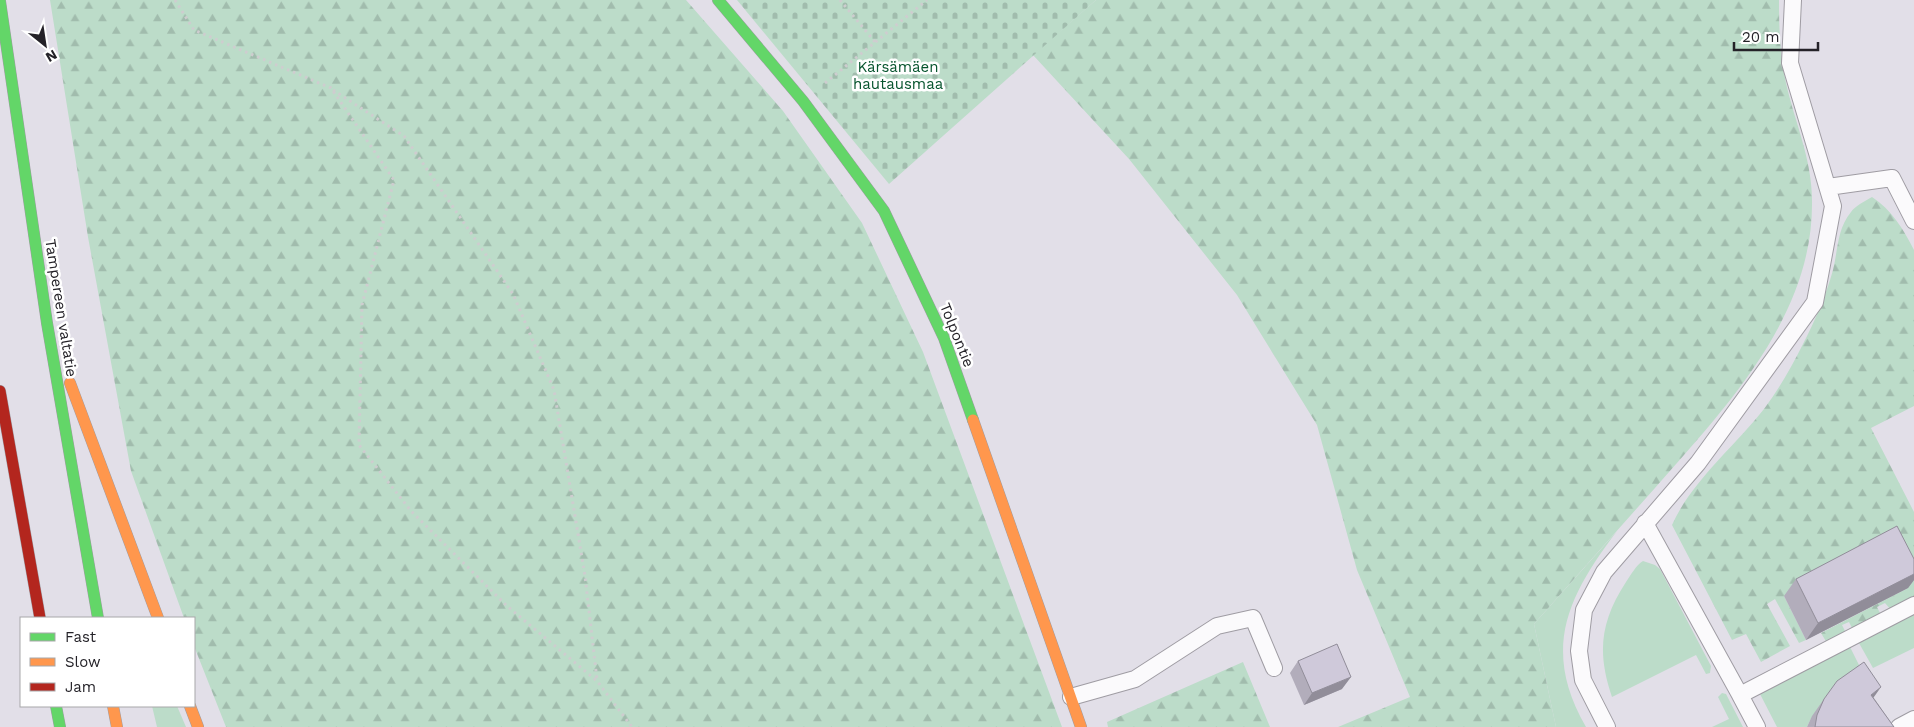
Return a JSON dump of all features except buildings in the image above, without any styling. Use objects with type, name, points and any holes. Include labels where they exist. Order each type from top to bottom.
[{"type":"main road","name":"Tolpontie","points":[[718,0],[803,101],[884,210],[944,338],[1081,727]]},
{"type":"main road","name":"Tampereen valtatie","points":[[0,1],[47,323],[98,617]]},
{"type":"main road","points":[[47,323],[158,617]]},
{"type":"main road","points":[[0,391],[40,617]]},
{"type":"main road","points":[[56,707],[60,727]]},
{"type":"main road","points":[[113,707],[117,727]]},
{"type":"main road","points":[[190,707],[198,727]]},
{"type":"lane","points":[[1607,727],[1583,680],[1579,652],[1584,610],[1604,572],[1698,463],[1815,302],[1833,206],[1790,63],[1793,0]]},
{"type":"lane","points":[[1828,187],[1892,178],[1914,221]]},
{"type":"lane","points":[[1645,523],[1757,727]]},
{"type":"lane","points":[[1740,695],[1914,605]]},
{"type":"lane","points":[[1071,697],[1135,679],[1216,626],[1253,618],[1274,668]]},
{"type":"lane","points":[[1899,727],[1914,719]]},
{"type":"path","points":[[175,0],[194,30],[331,88],[404,136],[513,294],[554,390],[585,576],[597,681]]},
{"type":"path","points":[[840,0],[875,42]]},
{"type":"path","points":[[803,101],[927,0]]},
{"type":"path","points":[[331,88],[394,180],[362,305],[359,445],[418,518],[506,606],[597,681],[632,727]]},
{"type":"green space","points":[[50,0],[686,0],[783,111],[862,223],[923,352],[1062,727],[226,727],[195,649],[195,617],[184,617],[131,471],[88,237]]},
{"type":"green space","name":"Kärsämäen hautausmaa","points":[[737,0],[1096,0],[889,184]]},
{"type":"green space","points":[[1096,0],[1779,0],[1780,42],[1784,73],[1806,156],[1811,185],[1812,200],[1809,242],[1798,283],[1782,321],[1761,357],[1736,392],[1710,425],[1534,624],[1556,727],[1338,727],[1410,697],[1357,570],[1317,425],[1237,295],[1129,159],[1033,55]]},
{"type":"green space","points":[[1872,197],[1896,220],[1914,250],[1914,406],[1871,428],[1914,512],[1914,598],[1891,610],[1885,603],[1877,607],[1881,615],[1853,630],[1849,622],[1842,625],[1846,633],[1827,643],[1821,633],[1908,588],[1784,596],[1806,640],[1799,643],[1775,599],[1767,604],[1790,646],[1761,662],[1746,634],[1732,640],[1672,525],[1690,494],[1764,409],[1780,385],[1794,361],[1824,298],[1833,270],[1843,225],[1853,210]]},
{"type":"green space","points":[[1617,531],[1585,578],[1566,624],[1563,648],[1565,673],[1572,699],[1586,727],[1556,727],[1534,624]]},
{"type":"green space","points":[[1643,561],[1660,569],[1711,666],[1710,673],[1706,674],[1696,655],[1612,697],[1604,666],[1603,652],[1606,624],[1617,597],[1634,570]]},
{"type":"green space","points":[[1914,614],[1914,648],[1873,668],[1859,643]]},
{"type":"green space","points":[[1850,647],[1863,673],[1824,702],[1807,727],[1777,727],[1760,694]]},
{"type":"green space","points":[[1243,662],[1270,727],[1108,727],[1107,722]]},
{"type":"green space","points":[[1722,693],[1726,694],[1743,727],[1712,727],[1729,719],[1718,697]]},
{"type":"green space","points":[[152,707],[177,707],[186,727],[157,727]]},
{"type":"traffic: fast","points":[[718,0],[803,101],[884,211],[944,338],[973,420]]},
{"type":"traffic: fast","points":[[0,1],[47,323],[98,617]]},
{"type":"traffic: fast","points":[[56,707],[60,727]]},
{"type":"traffic: slow","points":[[70,383],[158,617]]},
{"type":"traffic: slow","points":[[973,420],[1081,727]]},
{"type":"traffic: slow","points":[[113,707],[117,727]]},
{"type":"traffic: slow","points":[[190,707],[198,727]]},
{"type":"traffic: jam","points":[[0,391],[40,617]]}]
